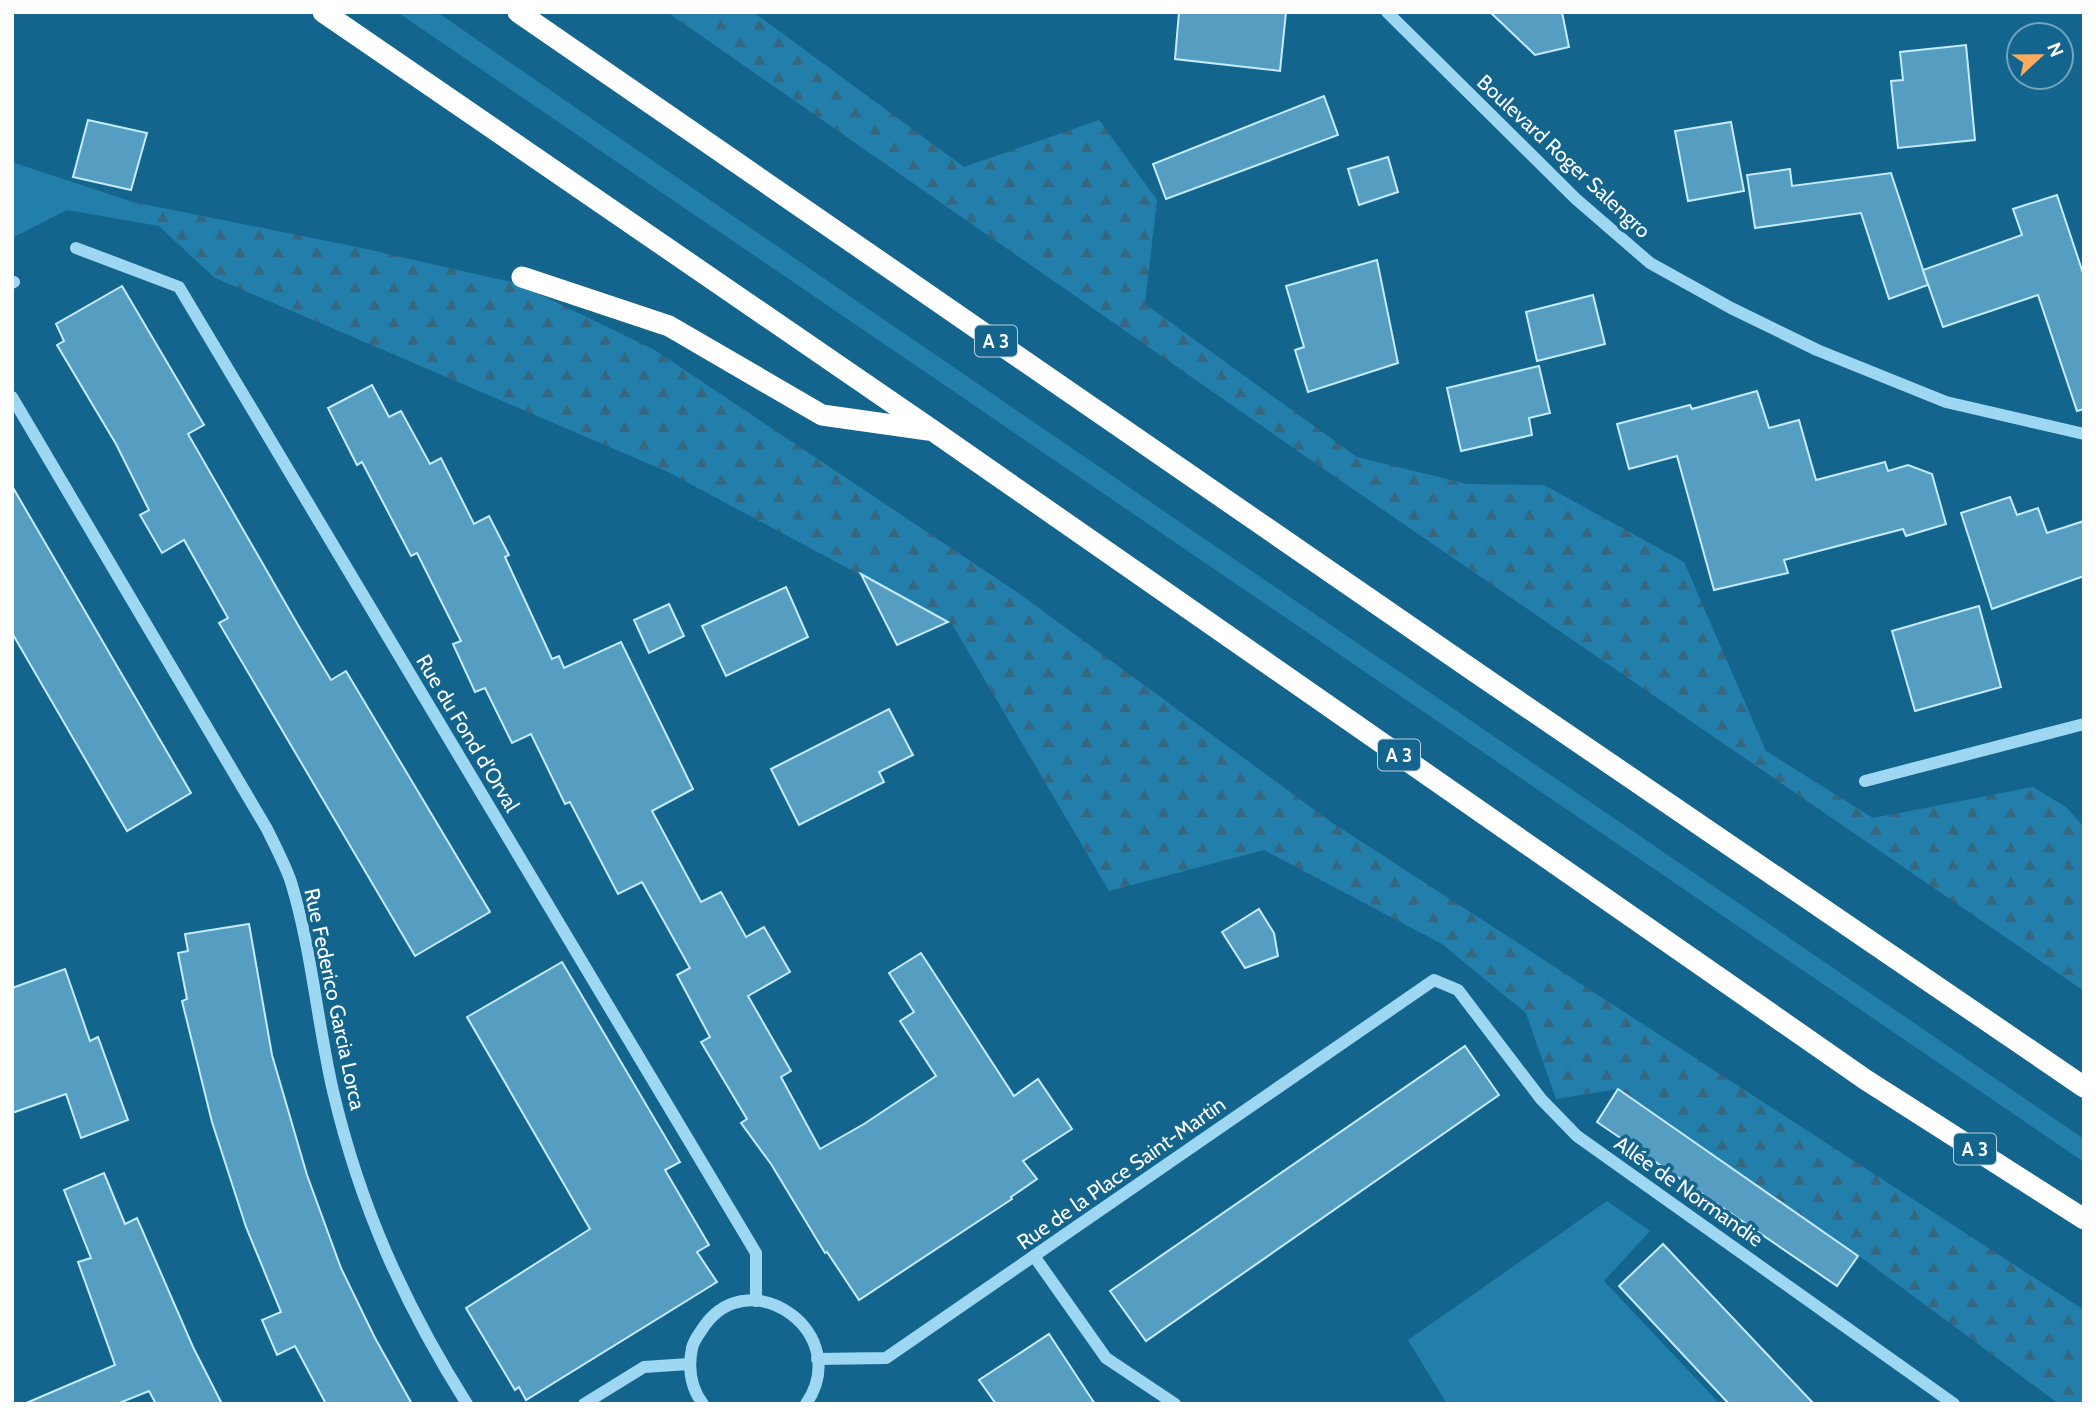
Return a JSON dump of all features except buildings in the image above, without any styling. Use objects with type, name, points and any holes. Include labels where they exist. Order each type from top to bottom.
[{"type":"highway","name":"A 3","points":[[323,12],[932,430],[1866,1080],[2084,1219]]},
{"type":"highway","name":"A 3","points":[[518,12],[2084,1087]]},
{"type":"highway","points":[[522,277],[669,326],[821,415],[932,430]]},
{"type":"street","name":"Boulevard Roger Salengro","points":[[1387,12],[1576,199],[1650,263],[1731,308],[1818,350],[1946,402],[2084,434]]},
{"type":"street","name":"Rue du Fond d'Orval","points":[[76,248],[179,288],[756,1253],[756,1301]]},
{"type":"street","name":"Rue Federico Garcia Lorca","points":[[12,397],[267,829],[290,880],[304,933],[333,1089],[353,1168],[391,1267],[431,1348],[467,1404]]},
{"type":"street","points":[[1865,781],[2084,724]]},
{"type":"street","name":"Rue de la Place Saint-Martin","points":[[817,1359],[886,1358],[1434,979]]},
{"type":"street","name":"Allée de Normandie","points":[[1434,979],[1458,990],[1541,1099],[1577,1136],[1955,1404]]},
{"type":"street","points":[[1034,1256],[1106,1358],[1175,1404]]},
{"type":"street","points":[[703,1404],[695,1393],[689,1364],[694,1341],[713,1315],[732,1304],[756,1301],[777,1305],[800,1320],[816,1345],[819,1371],[813,1393],[806,1404]]},
{"type":"street","points":[[584,1404],[644,1367],[689,1364]]},
{"type":"green space","points":[[397,12],[437,12],[2084,1139],[2084,1162]]},
{"type":"green space","points":[[667,12],[753,12],[964,167],[1099,120],[1157,200],[1145,304],[1357,457],[1467,484],[1544,485],[1684,562],[1766,751],[1873,818],[2033,787],[2066,807],[2084,827],[2084,991],[1328,472]]},
{"type":"green space","points":[[12,162],[133,202],[159,226],[67,210],[12,238]]},
{"type":"green space","points":[[133,202],[357,247],[516,283],[653,349],[1017,592],[1331,822],[2084,1310],[2084,1404],[2059,1404],[1858,1255],[1619,1089],[1556,1099],[1526,1013],[1442,944],[1264,850],[1109,891],[952,624],[668,472],[215,278]]},
{"type":"green space","points":[[1607,1201],[1650,1231],[1604,1281],[1720,1404],[1447,1404],[1408,1340]]}]
